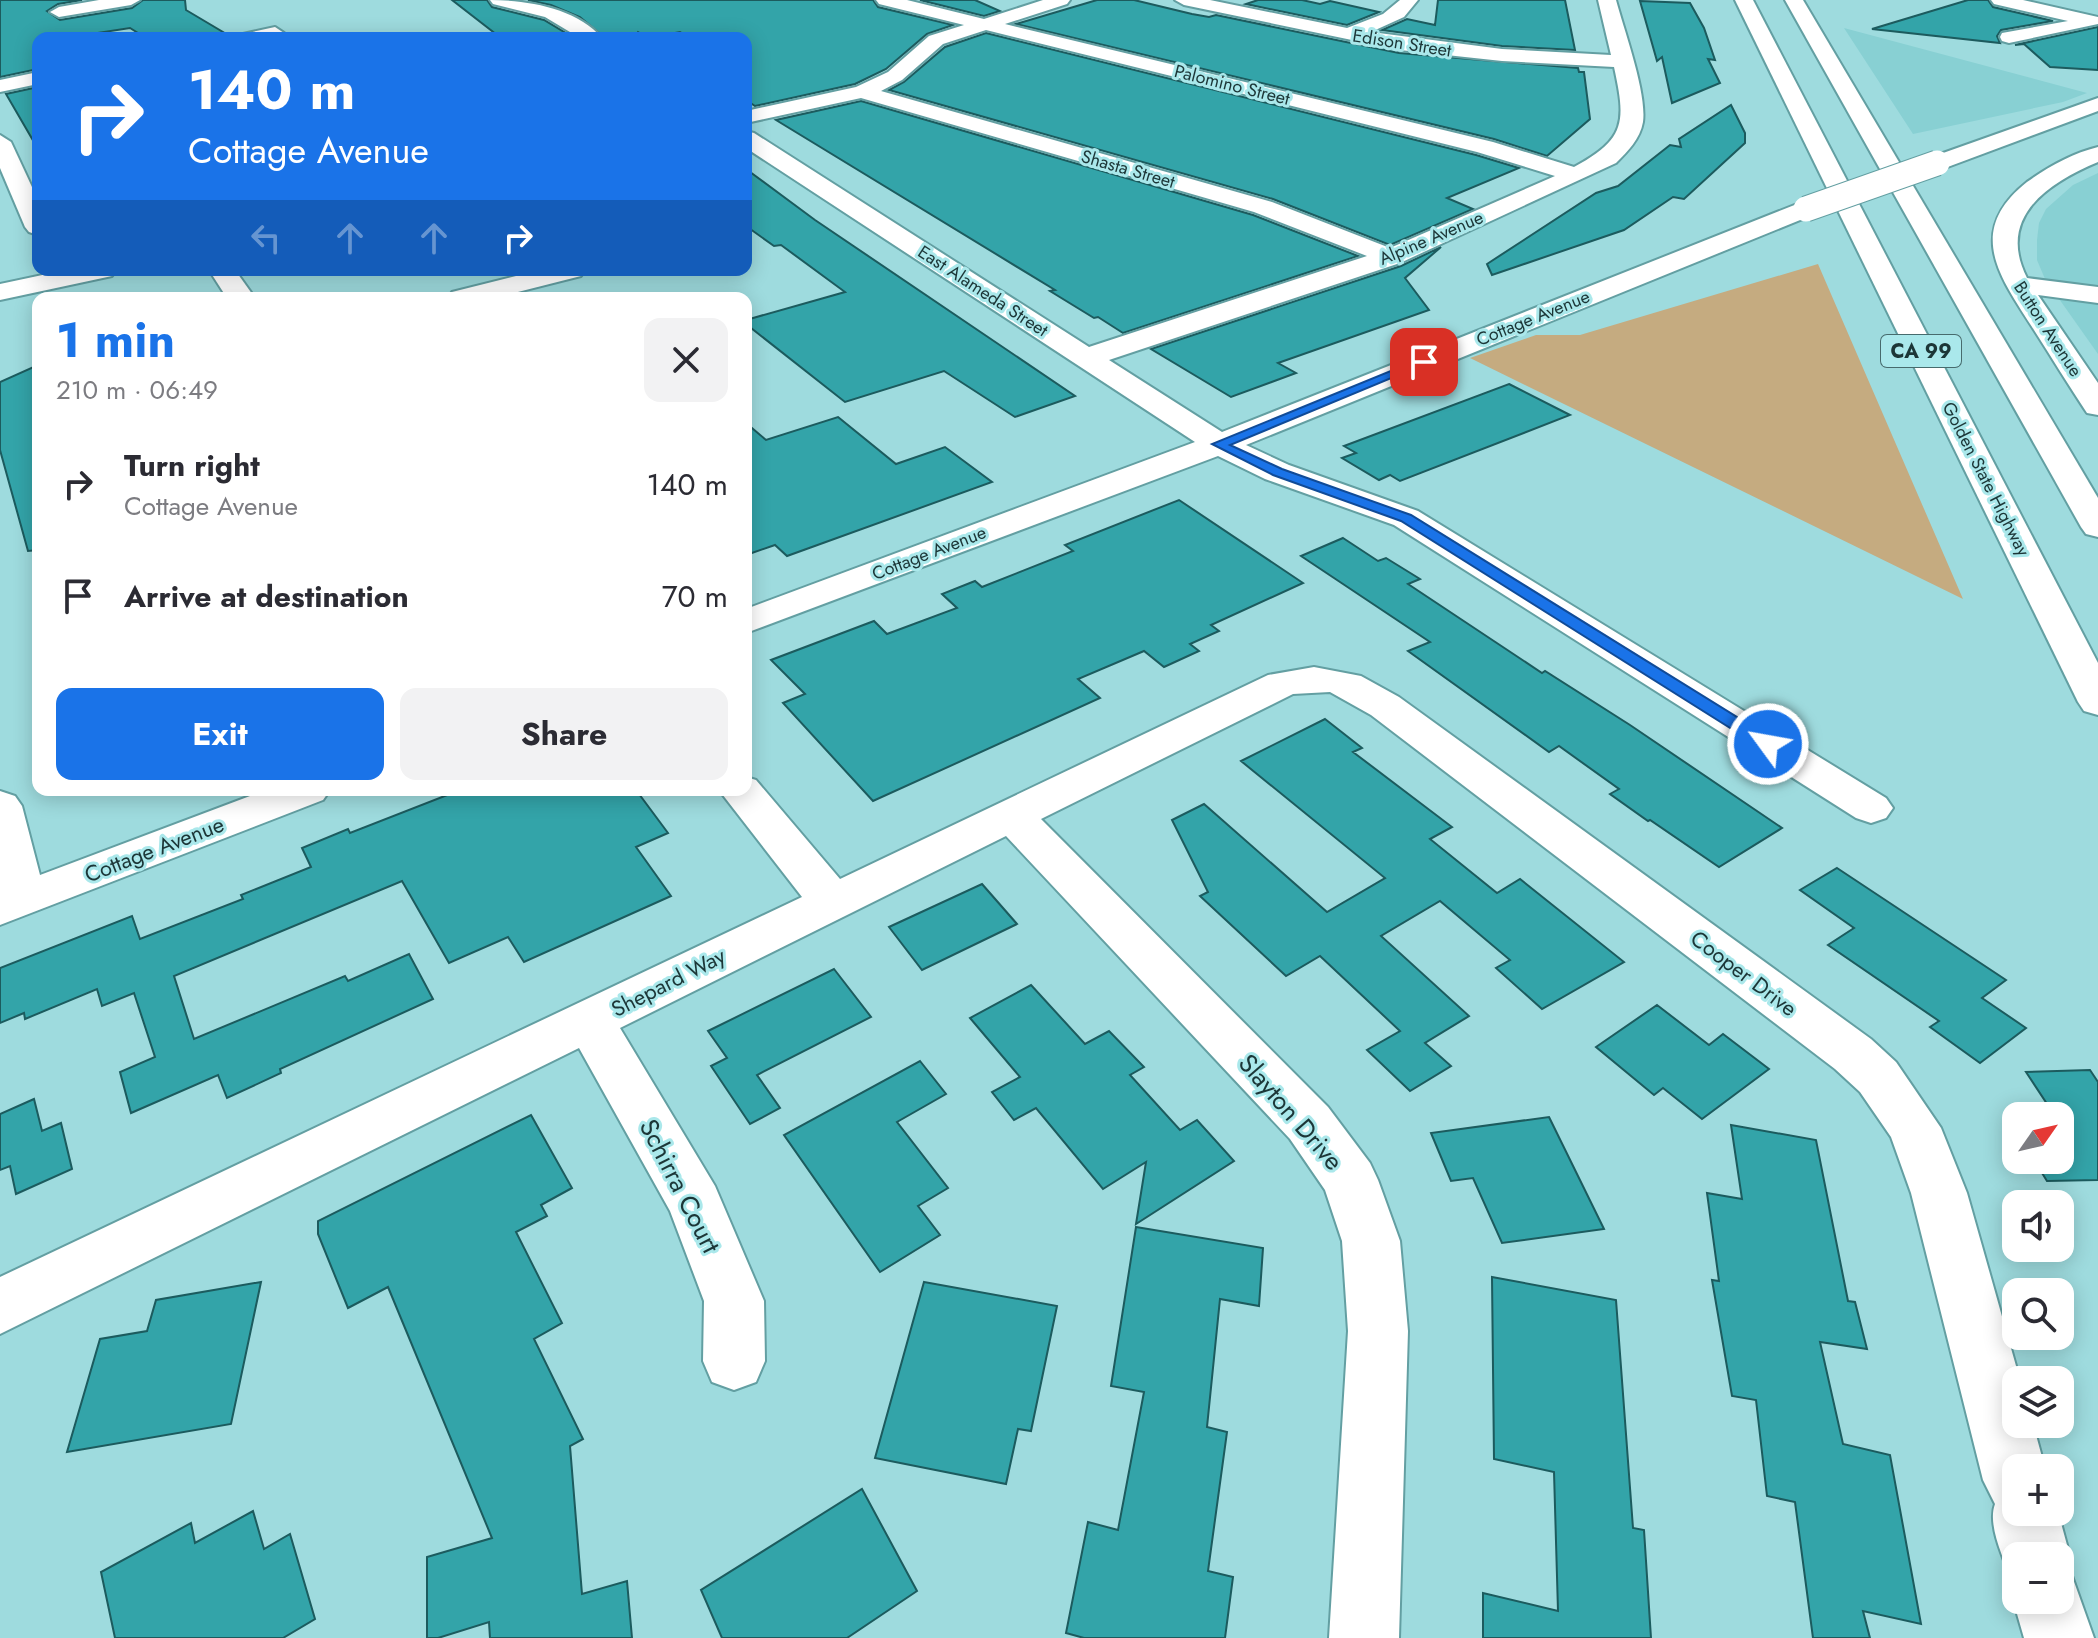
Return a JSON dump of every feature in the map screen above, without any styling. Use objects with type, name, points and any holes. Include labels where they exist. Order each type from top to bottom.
[{"type":"main road","points":[[59,12],[131,0]]},
{"type":"main road","points":[[499,0],[551,13],[583,32]]},
{"type":"main road","name":"Palomino Street","points":[[885,0],[1485,147],[1576,175]]},
{"type":"main road","points":[[752,116],[862,92],[895,76],[936,40],[1061,0]]},
{"type":"main road","name":"Edison Street","points":[[1184,0],[1346,34],[1456,51],[1623,62]]},
{"type":"main road","points":[[1346,34],[1391,17],[1404,9],[1409,0]]},
{"type":"main road","name":"Alpine Avenue","points":[[1086,358],[1391,257],[1608,158],[1624,142],[1632,124],[1633,105],[1607,0]]},
{"type":"main road","name":"Golden State Highway","points":[[1744,0],[2098,702]]},
{"type":"main road","name":"CA 99","points":[[1794,0],[2098,527]]},
{"type":"main road","points":[[2000,0],[2094,20]]},
{"type":"main road","points":[[2009,37],[2058,31],[2094,20]]},
{"type":"main road","points":[[0,86],[32,79]]},
{"type":"main road","name":"Shasta Street","points":[[862,92],[1263,207],[1391,257]]},
{"type":"main road","name":"Cottage Avenue","points":[[752,620],[1219,444],[1806,209],[2098,104]]},
{"type":"main road","points":[[0,142],[32,214]]},
{"type":"main road","name":"East Alameda Street","points":[[752,142],[1219,444],[1277,472],[1406,518],[1871,808]]},
{"type":"main road","name":"Button Avenue","points":[[2098,154],[2054,173],[2016,205],[2006,228],[2008,264],[2098,406]]},
{"type":"main road","points":[[2054,173],[2083,182]]},
{"type":"main road","points":[[0,292],[52,276]]},
{"type":"main road","points":[[486,292],[548,276]]},
{"type":"main road","points":[[2019,285],[2098,295]]},
{"type":"main road","name":"Cooper Drive","points":[[1245,702],[1282,684],[1312,678],[1347,683],[1410,725],[1853,1054],[1878,1077],[1914,1128],[1939,1193],[2009,1454]]},
{"type":"main road","name":"Shepard Way","points":[[0,1306],[590,1021],[831,900],[1245,702]]},
{"type":"main road","name":"Cottage Avenue","points":[[12,904],[292,796]]},
{"type":"main road","points":[[746,796],[831,900]]},
{"type":"main road","points":[[0,806],[12,904]]},
{"type":"main road","name":"Slayton Drive","points":[[1011,815],[1309,1123],[1350,1180],[1371,1241],[1378,1331],[1364,1638]]},
{"type":"main road","name":"Schirra Court","points":[[590,1021],[695,1203],[734,1301],[734,1361]]},
{"type":"main road","points":[[2052,1614],[2059,1638]]},
{"type":"shaded area","points":[[1844,28],[2087,93],[2063,102],[1913,134]]},
{"type":"shaded area","points":[[2098,173],[2098,354],[2045,279],[2037,260],[2037,240],[2039,223],[2046,209],[2073,185]]},
{"type":"shaded area","points":[[1818,264],[1963,599],[1470,358],[1536,335],[1580,335]]},
{"type":"building","points":[[0,0],[82,0],[58,4],[47,11],[60,20],[132,8],[143,0],[185,0],[186,10],[223,32],[136,32],[130,28],[104,32],[32,32],[32,70],[0,77]]},
{"type":"building","points":[[452,0],[487,0],[492,7],[544,20],[564,32],[493,32]]},
{"type":"building","points":[[528,0],[873,0],[878,7],[953,25],[927,34],[886,69],[855,84],[755,106],[752,104],[752,32],[598,32],[580,17]]},
{"type":"building","points":[[920,0],[975,0],[1000,11],[984,16]]},
{"type":"building","points":[[1097,0],[1134,0],[1399,53],[1578,68],[1579,72],[1584,72],[1590,119],[1547,156],[1494,139],[1016,24]]},
{"type":"building","points":[[1258,0],[1302,0],[1320,4],[1330,1],[1379,12],[1347,25],[1246,4]]},
{"type":"building","points":[[1438,0],[1565,0],[1575,50],[1502,46],[1382,30],[1407,19],[1435,25]]},
{"type":"building","points":[[1968,0],[1988,0],[1993,7],[2053,21],[2001,30],[1997,36],[2000,43],[1872,29]]},
{"type":"building","points":[[1640,1],[1690,3],[1704,28],[1715,60],[1708,59],[1720,83],[1672,103],[1662,57],[1657,61]]},
{"type":"building","points":[[2098,27],[2098,70],[2050,67],[2024,44],[2015,45]]},
{"type":"building","points":[[986,33],[1519,168],[1447,198],[1473,209],[1390,245],[1273,199],[889,90],[904,82],[945,47]]},
{"type":"building","points":[[32,88],[32,139],[6,94]]},
{"type":"building","points":[[861,101],[1253,215],[1358,256],[1123,333],[776,120]]},
{"type":"building","points":[[1731,105],[1745,133],[1745,143],[1684,199],[1673,197],[1624,230],[1492,275],[1487,264],[1596,193],[1618,186],[1670,145],[1681,147],[1679,139]]},
{"type":"building","points":[[752,173],[815,220],[1075,396],[1015,417],[944,371],[845,402],[752,329],[752,318],[845,292],[781,245],[774,246],[752,230]]},
{"type":"building","points":[[1441,247],[1405,278],[1429,310],[1278,363],[1296,373],[1231,397],[1151,349],[1401,266]]},
{"type":"building","points":[[32,368],[32,551],[28,551],[0,450],[0,382]]},
{"type":"building","points":[[1509,384],[1570,415],[1400,481],[1390,475],[1379,480],[1342,458],[1356,453],[1344,446]]},
{"type":"building","points":[[838,417],[896,464],[945,447],[992,482],[787,556],[775,545],[752,553],[752,428],[766,440]]},
{"type":"building","points":[[1179,500],[1303,583],[1211,625],[1219,631],[1190,644],[1199,651],[1164,667],[1144,651],[1078,679],[1100,698],[873,801],[783,703],[805,694],[771,660],[874,621],[887,634],[957,608],[942,594],[975,581],[982,587],[1073,551],[1065,545]]},
{"type":"building","points":[[1343,538],[1378,561],[1386,558],[1420,579],[1408,584],[1542,673],[1545,671],[1630,725],[1782,828],[1719,867],[1648,821],[1610,794],[1619,789],[1559,746],[1549,752],[1408,651],[1430,642],[1301,556]]},
{"type":"building","points":[[1325,719],[1362,748],[1353,752],[1452,827],[1430,839],[1497,893],[1520,879],[1624,962],[1542,1009],[1496,968],[1510,960],[1440,901],[1381,936],[1469,1016],[1425,1043],[1451,1066],[1410,1091],[1367,1050],[1400,1031],[1320,956],[1286,976],[1200,896],[1208,892],[1172,820],[1204,804],[1327,912],[1385,878],[1241,761]]},
{"type":"building","points":[[445,796],[640,796],[668,833],[636,847],[671,896],[524,962],[508,937],[449,963],[402,881],[174,976],[194,1039],[345,976],[348,981],[409,954],[433,999],[280,1069],[281,1073],[227,1098],[218,1075],[131,1113],[120,1072],[155,1057],[134,993],[102,1006],[97,989],[25,1019],[24,1013],[0,1023],[0,968],[132,916],[140,939],[243,899],[241,895],[311,867],[302,848],[348,829],[350,833]]},
{"type":"building","points":[[1837,868],[2006,980],[1982,998],[2026,1028],[1980,1063],[1930,1027],[1939,1021],[1828,945],[1854,928],[1800,890]]},
{"type":"building","points":[[982,884],[1017,924],[922,970],[889,927]]},
{"type":"building","points":[[834,969],[871,1017],[757,1075],[780,1108],[750,1124],[711,1066],[727,1058],[708,1031]]},
{"type":"building","points":[[1031,985],[1085,1044],[1109,1031],[1144,1067],[1130,1075],[1180,1130],[1197,1120],[1234,1161],[1136,1224],[1146,1162],[1103,1189],[1036,1108],[1014,1120],[992,1092],[1020,1077],[970,1018]]},
{"type":"building","points":[[1657,1005],[1709,1045],[1723,1034],[1769,1069],[1702,1119],[1663,1088],[1654,1095],[1596,1047]]},
{"type":"building","points":[[920,1061],[946,1094],[897,1122],[948,1188],[918,1206],[940,1235],[880,1272],[784,1135]]},
{"type":"building","points":[[2090,1070],[2098,1082],[2098,1180],[2047,1181],[2043,1174],[2074,1174],[2074,1102],[2046,1102],[2026,1072]]},
{"type":"building","points":[[34,1099],[42,1131],[61,1123],[72,1169],[16,1194],[10,1166],[0,1170],[0,1114]]},
{"type":"building","points":[[531,1115],[572,1188],[541,1205],[547,1216],[516,1232],[562,1323],[534,1339],[583,1439],[570,1446],[582,1594],[627,1581],[632,1638],[490,1638],[489,1622],[438,1638],[427,1638],[427,1557],[492,1538],[388,1287],[348,1308],[318,1234],[318,1221]]},
{"type":"building","points":[[1549,1117],[1604,1229],[1502,1243],[1473,1178],[1451,1181],[1431,1133]]},
{"type":"building","points":[[1731,1125],[1816,1140],[1848,1301],[1855,1302],[1867,1349],[1820,1342],[1843,1444],[1890,1455],[1921,1624],[1863,1611],[1870,1638],[1813,1638],[1795,1502],[1767,1496],[1756,1400],[1732,1396],[1712,1280],[1719,1281],[1707,1193],[1742,1199]]},
{"type":"building","points":[[1136,1227],[1263,1248],[1259,1306],[1220,1299],[1207,1427],[1227,1432],[1208,1571],[1233,1577],[1225,1638],[1084,1638],[1066,1633],[1088,1522],[1118,1530],[1144,1392],[1111,1386]]},
{"type":"building","points":[[1492,1277],[1616,1300],[1633,1528],[1644,1530],[1651,1638],[1483,1638],[1483,1593],[1558,1611],[1554,1472],[1494,1459]]},
{"type":"building","points":[[261,1282],[231,1424],[67,1452],[100,1339],[147,1331],[156,1300]]},
{"type":"building","points":[[924,1282],[1057,1306],[1031,1431],[1018,1429],[1006,1484],[875,1458]]},
{"type":"building","points":[[862,1489],[917,1591],[847,1638],[722,1638],[701,1590]]},
{"type":"building","points":[[253,1511],[264,1549],[290,1534],[315,1619],[283,1638],[115,1638],[101,1572],[191,1523],[195,1543]]},
{"type":"route","points":[[1424,362],[1219,444],[1277,472],[1406,518],[1768,744]]}]
